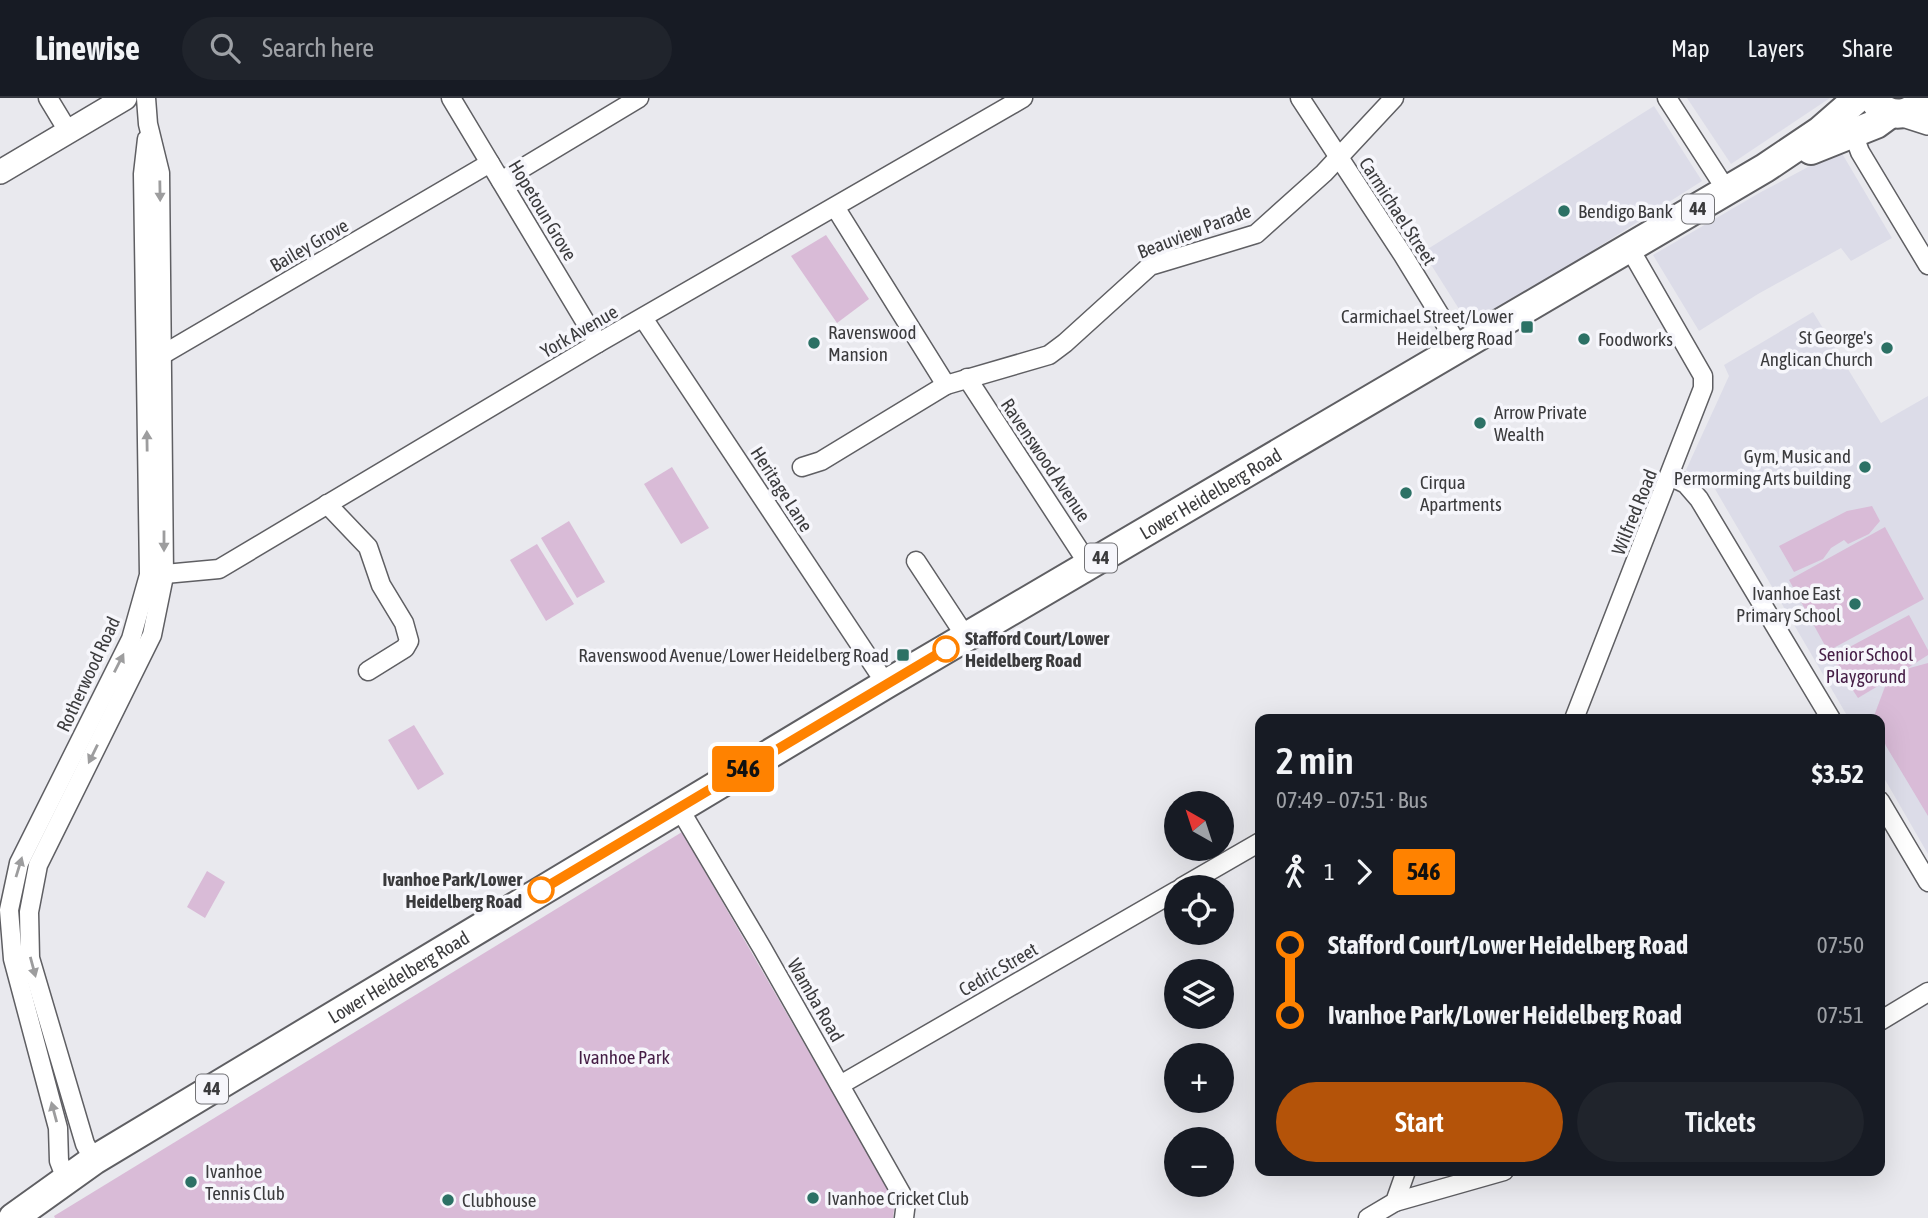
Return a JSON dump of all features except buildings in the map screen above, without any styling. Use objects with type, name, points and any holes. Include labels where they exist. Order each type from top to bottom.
[{"type":"main road","name":"Lower Heidelberg Road","points":[[17,1217],[94,1160],[679,808],[1765,169],[1820,131],[1858,98]]},
{"type":"main road","name":"44","points":[[1888,109],[1913,110],[1923,98]]},
{"type":"main road","name":"Lower Heidelberg Road","points":[[1765,169],[1876,124],[1888,109]]},
{"type":"street","points":[[48,98],[68,131]]},
{"type":"street","points":[[0,172],[125,98]]},
{"type":"street","name":"Rotherwood Road","points":[[94,1160],[85,1144],[30,958],[29,912],[38,865],[152,635],[156,575],[154,357],[143,174],[148,124],[146,98]]},
{"type":"street","name":"Hopetoun Grove","points":[[451,98],[598,343]]},
{"type":"street","points":[[501,181],[639,98]]},
{"type":"street","name":"York Avenue","points":[[156,575],[219,569],[598,343],[1023,98]]},
{"type":"street","name":"Carmichael Street","points":[[1300,98],[1403,255],[1460,348]]},
{"type":"street","name":"Beauview Parade","points":[[802,467],[821,461],[946,385],[1049,355],[1150,266],[1256,234],[1338,157],[1394,98]]},
{"type":"street","points":[[1667,98],[1727,191]]},
{"type":"street","points":[[1888,109],[1928,123]]},
{"type":"street","points":[[1853,133],[1860,152],[1928,265]]},
{"type":"street","name":"Bailey Grove","points":[[154,357],[490,163]]},
{"type":"street","points":[[835,207],[946,385]]},
{"type":"street","name":"Wilfred Road","points":[[1576,714],[1671,476],[1703,388],[1703,376],[1630,249]]},
{"type":"street","name":"Heritage Lane","points":[[643,318],[886,684]]},
{"type":"street","name":"Ravenswood Avenue","points":[[967,378],[1089,565]]},
{"type":"street","points":[[1671,476],[1686,484],[1699,499],[1828,714]]},
{"type":"street","points":[[327,504],[368,547],[381,585],[404,623],[410,641],[405,648],[368,671]]},
{"type":"street","points":[[916,561],[966,637]]},
{"type":"street","name":"Rotherwood Road","points":[[66,1179],[59,1161],[58,1128],[13,959],[9,909],[19,863],[131,639],[156,575]]},
{"type":"street","name":"Wamba Road","points":[[679,808],[906,1202],[904,1218]]},
{"type":"street","points":[[1885,809],[1928,882]]},
{"type":"street","points":[[1203,875],[1255,845]]},
{"type":"street","name":"Cedric Street","points":[[840,1085],[1164,898]]},
{"type":"street","points":[[1885,1018],[1928,992]]},
{"type":"street","points":[[1395,1202],[1404,1176]]},
{"type":"street","points":[[1368,1218],[1395,1202],[1486,1176]]},
{"type":"shaded area","points":[[1687,98],[1830,98],[1731,164]]},
{"type":"shaded area","points":[[1654,106],[1702,181],[1471,328],[1423,252]]},
{"type":"shaded area","points":[[1840,150],[1892,238],[1851,261],[1841,248],[1758,294],[1699,331],[1653,255]]},
{"type":"shaded area","name":"Ivanhoe East Primary School","points":[[1813,312],[1881,423],[1928,396],[1928,854],[1885,780],[1885,714],[1846,714],[1715,489],[1686,470],[1729,376],[1724,365]]},
{"type":"green space","points":[[826,235],[869,299],[837,323],[791,256]]},
{"type":"green space","points":[[672,467],[709,528],[681,544],[644,484]]},
{"type":"green space","points":[[1872,506],[1880,521],[1869,534],[1848,544],[1844,540],[1831,548],[1823,559],[1794,572],[1779,546],[1847,511]]},
{"type":"green space","points":[[569,521],[605,582],[577,598],[541,538]]},
{"type":"green space","points":[[1885,527],[1924,599],[1828,651],[1789,580]]},
{"type":"green space","points":[[537,544],[574,604],[546,621],[510,560]]},
{"type":"green space","name":"Senior School Playgorund","points":[[1909,615],[1928,650],[1928,655],[1906,669],[1928,663],[1928,816],[1886,746],[1885,714],[1875,714],[1886,684],[1893,677],[1858,698],[1831,657]]},
{"type":"green space","points":[[414,725],[444,774],[418,790],[388,740]]},
{"type":"green space","name":"Ivanhoe Park","points":[[682,832],[895,1201],[893,1218],[55,1218],[54,1216]]},
{"type":"green space","points":[[207,871],[225,882],[205,918],[187,907]]},
{"type":"bus line","name":"546","points":[[541,890],[946,649]]},
{"type":"place","name":"Bendigo Bank","points":[[1564,211]]},
{"type":"place","name":"Carmichael Street/Lower Heidelberg Road","points":[[1527,327]]},
{"type":"place","name":"Foodworks","points":[[1584,339]]},
{"type":"place","name":"Ravenswood Mansion","points":[[814,343]]},
{"type":"place","name":"St George's Anglican Church","points":[[1887,348]]},
{"type":"place","name":"Arrow Private Wealth","points":[[1480,423]]},
{"type":"place","name":"Gym, Music and Permorming Arts building","points":[[1865,467]]},
{"type":"place","name":"Cirqua Apartments","points":[[1406,493]]},
{"type":"place","name":"Ivanhoe East Primary School","points":[[1855,604]]},
{"type":"place","name":"Stafford Court/Lower Heidelberg Road","points":[[946,649]]},
{"type":"place","name":"Ravenswood Avenue/Lower Heidelberg Road","points":[[903,655]]},
{"type":"place","name":"Ivanhoe Park/Lower Heidelberg Road","points":[[541,890]]},
{"type":"place","name":"Ivanhoe Tennis Club","points":[[191,1182]]},
{"type":"place","name":"Ivanhoe Cricket Club","points":[[813,1198]]},
{"type":"place","name":"Clubhouse","points":[[448,1200]]}]
